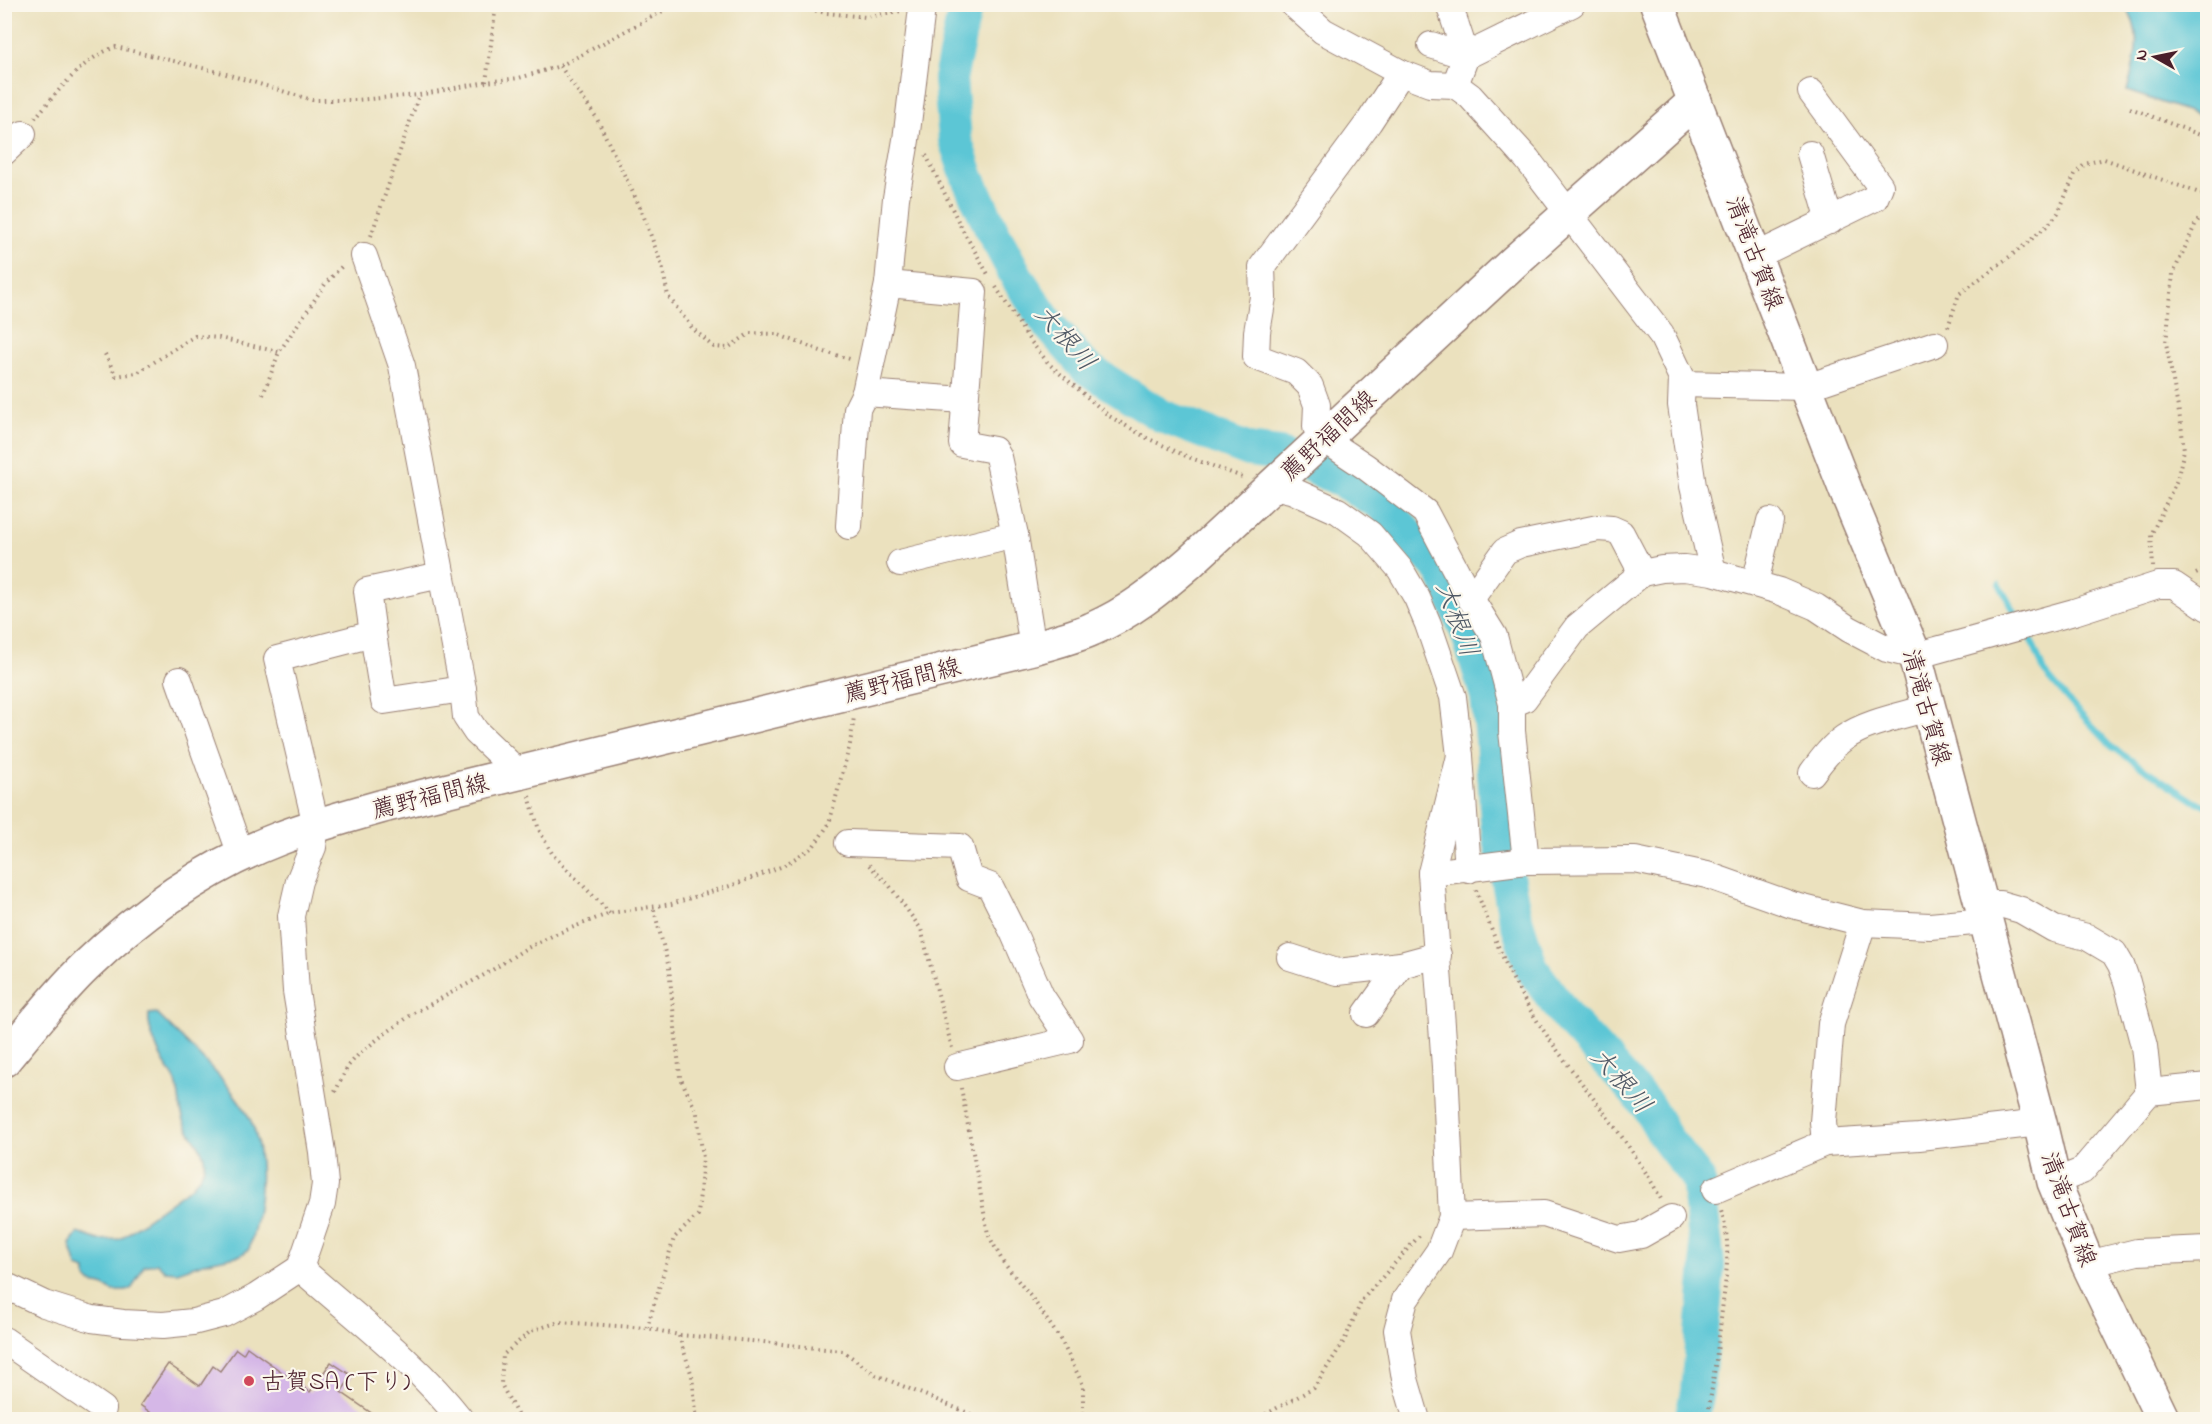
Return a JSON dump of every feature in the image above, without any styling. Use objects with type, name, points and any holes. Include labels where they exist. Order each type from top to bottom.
[{"type":"main road","name":"清滝古賀線","points":[[1657,4],[1846,491],[1916,656],[2054,1182],[2088,1264],[2163,1419]]},
{"type":"main road","name":"薦野福間線","points":[[4,1060],[84,968],[125,931],[185,885],[241,855],[316,825],[387,805],[1033,648],[1092,630],[1141,601],[1189,563],[1515,261],[1695,101]]},
{"type":"street","points":[[1293,4],[1323,31],[1401,73],[1430,84],[1455,85],[1470,96],[1527,159],[1661,334],[1682,378],[1681,405],[1692,486],[1713,572]]},
{"type":"street","points":[[1449,4],[1466,56],[1455,85]]},
{"type":"street","points":[[1431,45],[1466,56],[1572,4]]},
{"type":"street","points":[[849,526],[857,409],[865,393],[888,284],[896,198],[908,127],[922,8]]},
{"type":"street","points":[[1401,73],[1370,122],[1262,267],[1263,297],[1257,332],[1256,357],[1296,372],[1310,386],[1317,405],[1318,444],[1366,467],[1425,512],[1471,599],[1494,636],[1512,704],[1513,743],[1526,861]]},
{"type":"street","points":[[1756,256],[1875,198],[1880,186],[1811,92]]},
{"type":"street","points":[[4,152],[22,134]]},
{"type":"street","points":[[1810,154],[1830,220]]},
{"type":"street","points":[[364,256],[402,366],[463,689],[466,717],[476,732],[519,774]]},
{"type":"street","points":[[888,284],[974,292],[962,444],[994,450],[998,457],[1016,535],[1033,648]]},
{"type":"street","points":[[1682,384],[1807,387],[1935,344]]},
{"type":"street","points":[[865,393],[964,400]]},
{"type":"street","points":[[1274,486],[1291,490],[1338,511],[1370,534],[1400,569],[1417,598],[1453,697],[1460,756],[1468,870]]},
{"type":"street","points":[[1755,583],[1770,521]]},
{"type":"street","points":[[1471,599],[1505,551],[1521,544],[1598,528],[1621,532],[1642,573]]},
{"type":"street","points":[[900,563],[1016,535]]},
{"type":"street","points":[[1512,704],[1524,699],[1577,627],[1642,573],[1662,569],[1684,568],[1713,572],[1779,591],[1816,607],[1887,649],[1916,656],[2074,612],[2158,585],[2174,585],[2208,608]]},
{"type":"street","points":[[441,575],[367,591],[384,701],[463,689]]},
{"type":"street","points":[[4,1285],[44,1304],[92,1318],[123,1323],[163,1325],[193,1322],[224,1314],[256,1297],[300,1268],[322,1204],[325,1184],[296,991],[291,916],[299,881],[314,847],[316,825],[277,659],[373,634]]},
{"type":"street","points":[[179,680],[241,855]]},
{"type":"street","points":[[1812,773],[1830,750],[1845,738],[1872,725],[1928,708]]},
{"type":"street","points":[[1417,1419],[1405,1379],[1397,1330],[1404,1300],[1439,1251],[1452,1217],[1438,955],[1431,873],[1460,756]]},
{"type":"street","points":[[848,843],[960,847],[969,878],[990,886],[1041,996],[1070,1040],[957,1068]]},
{"type":"street","points":[[1431,873],[1526,861],[1635,860],[1707,875],[1792,905],[1863,923],[1930,926],[1983,913],[2000,904],[2021,910],[2054,929],[2087,937],[2114,953],[2121,965],[2144,1046],[2149,1092]]},
{"type":"street","points":[[1825,1143],[1823,1122],[1831,1024],[1863,923]]},
{"type":"street","points":[[1290,957],[1336,972],[1401,965],[1438,955]]},
{"type":"street","points":[[1366,1014],[1401,965]]},
{"type":"street","points":[[2054,1182],[2082,1171],[2149,1092],[2208,1086]]},
{"type":"street","points":[[1714,1190],[1825,1143],[1919,1137],[2040,1123]]},
{"type":"street","points":[[1452,1217],[1544,1214],[1619,1239],[1641,1235],[1671,1218]]},
{"type":"street","points":[[2088,1264],[2137,1252],[2208,1249]]},
{"type":"street","points":[[300,1268],[411,1364],[439,1391],[461,1419]]},
{"type":"street","points":[[4,1340],[103,1409]]},
{"type":"path","points":[[486,82],[495,4]]},
{"type":"path","points":[[22,134],[74,75],[105,50],[116,47],[223,73],[312,100],[356,100],[419,95],[519,78],[560,66],[676,4]]},
{"type":"path","points":[[786,4],[826,14],[866,17],[922,8]]},
{"type":"path","points":[[560,66],[596,117],[641,209],[662,266],[668,296],[692,327],[714,347],[728,348],[750,333],[776,334],[871,366]]},
{"type":"path","points":[[263,395],[279,352],[326,283],[348,259],[364,256],[419,95]]},
{"type":"path","points":[[2130,108],[2208,138]]},
{"type":"path","points":[[908,127],[919,141],[961,227],[983,265],[1023,330],[1049,364],[1109,416],[1147,438],[1227,473],[1274,486]]},
{"type":"path","points":[[1935,344],[1947,328],[1959,294],[2048,225],[2058,213],[2075,174],[2085,164],[2104,159],[2208,196]]},
{"type":"path","points":[[2158,585],[2153,567],[2151,535],[2177,480],[2184,450],[2166,343],[2173,274],[2196,223],[2208,207]]},
{"type":"path","points":[[105,354],[116,376],[137,373],[195,336],[219,338],[279,352]]},
{"type":"path","points":[[334,1094],[341,1078],[358,1055],[414,1013],[556,934],[610,913],[670,904],[733,885],[783,866],[813,848],[829,824],[850,744],[856,692]]},
{"type":"path","points":[[519,774],[528,792],[539,830],[552,855],[610,913]]},
{"type":"path","points":[[829,824],[889,885],[921,930],[957,1068],[988,1234],[1003,1262],[1035,1302],[1062,1342],[1083,1385],[1083,1419]]},
{"type":"path","points":[[1468,870],[1494,936],[1526,1003],[1651,1178],[1671,1218]]},
{"type":"path","points":[[647,1328],[674,1238],[698,1215],[703,1158],[697,1113],[680,1077],[669,968],[653,906]]},
{"type":"path","points":[[1707,1419],[1716,1367],[1727,1272],[1726,1226],[1714,1190]]},
{"type":"path","points":[[1255,1419],[1314,1388],[1344,1341],[1362,1300],[1426,1228],[1452,1217]]},
{"type":"path","points":[[520,1419],[501,1384],[503,1355],[531,1331],[559,1322],[647,1328],[679,1335],[843,1351],[876,1375],[985,1419]]},
{"type":"path","points":[[679,1335],[692,1377],[697,1419]]},
{"type":"water","points":[[2124,5],[2207,5],[2207,118],[2127,91],[2135,57],[2136,36],[2134,25]]},
{"type":"water","points":[[156,1013],[227,1085],[249,1117],[255,1132],[260,1161],[260,1191],[256,1220],[249,1249],[241,1255],[203,1263],[177,1272],[165,1271],[157,1263],[144,1266],[132,1288],[126,1291],[113,1291],[102,1285],[91,1283],[86,1278],[86,1270],[77,1267],[70,1244],[78,1233],[98,1240],[120,1239],[191,1187],[204,1168],[203,1154],[183,1118],[176,1082],[158,1051],[151,1032],[149,1014]]},
{"type":"building","name":"古賀SA (下り)","points":[[247,1347],[310,1392],[331,1362],[352,1376],[341,1392],[380,1419],[160,1419],[140,1405],[168,1364],[200,1386],[213,1366],[220,1371],[236,1349],[243,1354]]},
{"type":"waterway","name":"大根川","points":[[966,4],[950,79],[955,140],[968,178],[993,232],[1018,279],[1048,324],[1086,368],[1162,416],[1249,450],[1280,454],[1335,477],[1381,504],[1442,571],[1468,635],[1487,696],[1497,823],[1514,913],[1532,969],[1566,1016],[1647,1105],[1666,1138],[1698,1179],[1708,1265],[1697,1392],[1691,1420]]},
{"type":"waterway","points":[[1999,584],[2019,620]]},
{"type":"waterway","points":[[2026,632],[2044,672],[2113,748],[2194,801],[2208,806]]},
{"type":"place","name":"古賀SA (下り)","points":[[249,1381]]}]
